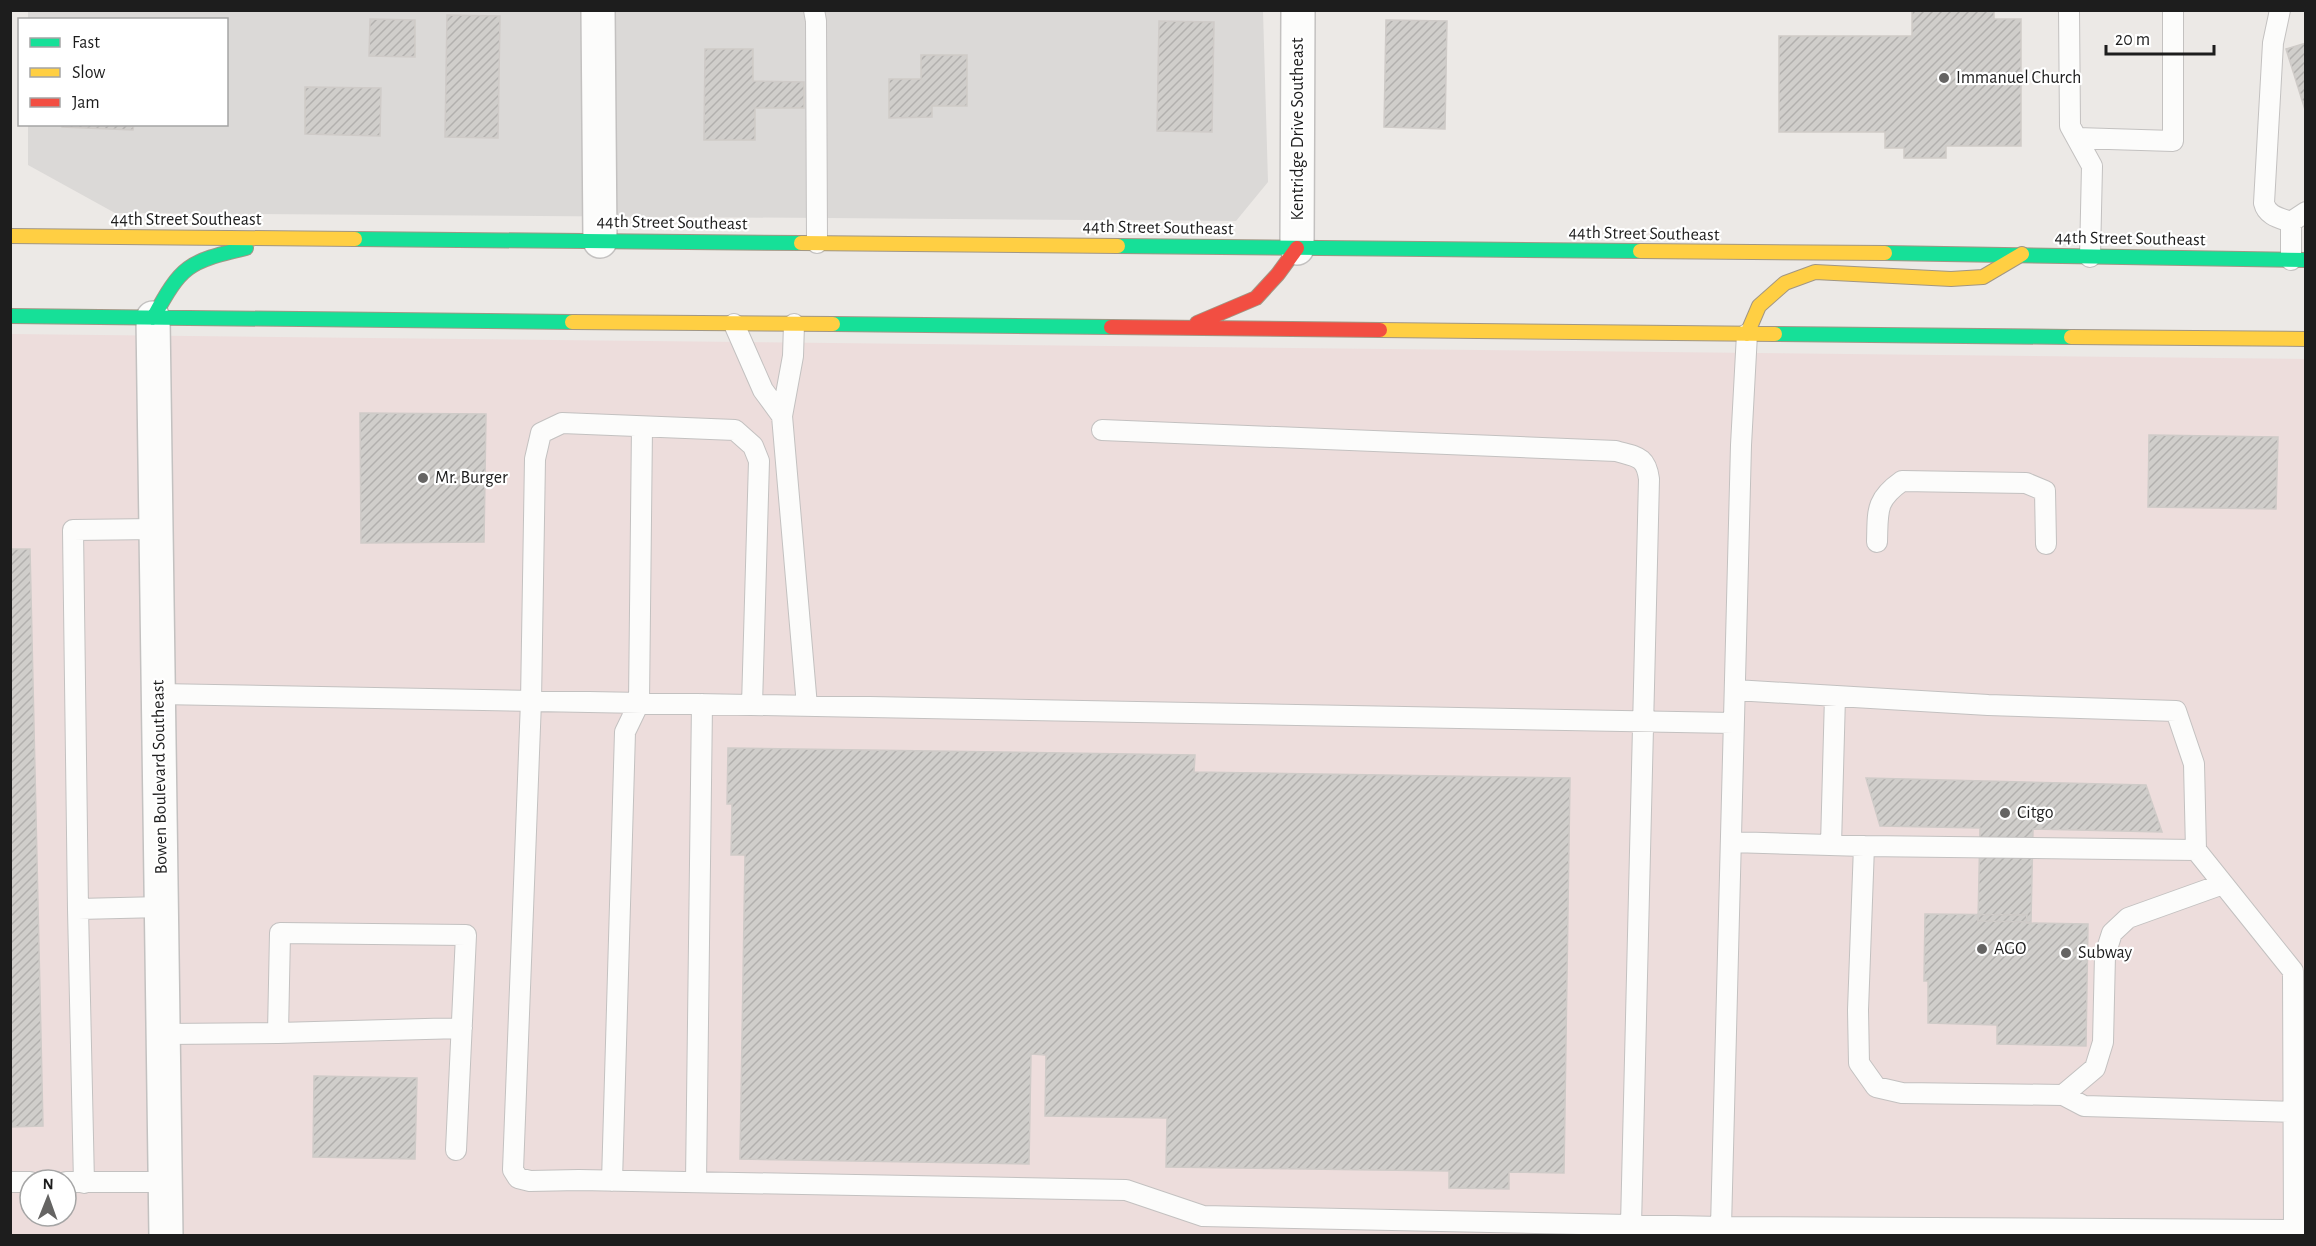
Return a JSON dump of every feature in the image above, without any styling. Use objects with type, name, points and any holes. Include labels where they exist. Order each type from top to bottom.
[{"type":"main road","name":"44th Street Southeast","points":[[17,236],[2022,254],[2298,260]]},
{"type":"main road","points":[[16,250],[17,236]]},
{"type":"main road","points":[[153,318],[166,294],[184,269],[212,257],[286,238]]},
{"type":"main road","points":[[1184,328],[1256,298],[1298,248]]},
{"type":"main road","points":[[1747,334],[1759,306],[1785,283],[1815,272],[1951,279],[1983,278],[2022,254]]},
{"type":"main road","points":[[10,316],[2306,339]]},
{"type":"street","points":[[598,10],[600,241]]},
{"type":"street","name":"Kentridge Drive Southeast","points":[[1298,10],[1298,248]]},
{"type":"street","name":"Bowen Boulevard Southeast","points":[[153,318],[166,1236]]},
{"type":"lane","points":[[814,10],[816,21],[817,243]]},
{"type":"lane","points":[[2069,10],[2070,126],[2092,166],[2090,257]]},
{"type":"lane","points":[[2077,138],[2174,141],[2173,10]]},
{"type":"lane","points":[[2280,10],[2272,43],[2264,203],[2265,210],[2270,214],[2298,217],[2298,260]]},
{"type":"lane","points":[[734,324],[763,390],[783,422]]},
{"type":"lane","points":[[795,324],[793,356],[783,422],[807,706]]},
{"type":"lane","points":[[1721,1227],[1741,445],[1747,334]]},
{"type":"lane","points":[[753,446],[783,422]]},
{"type":"lane","points":[[752,705],[759,461],[753,446],[735,430],[562,423],[541,433],[535,459],[531,701],[513,1170],[518,1178],[530,1181],[1126,1190],[1203,1216],[1721,1227],[2300,1230],[2293,1112],[2293,971],[2196,850],[2194,764],[2176,711],[1988,705],[1734,690]]},
{"type":"lane","points":[[612,1181],[625,732],[639,703],[642,427]]},
{"type":"lane","points":[[1102,430],[1616,451],[1639,457],[1647,466],[1649,479],[1641,721],[1631,1225]]},
{"type":"lane","points":[[1877,542],[1878,509],[1887,491],[1902,481],[1913,481],[2026,483],[2045,491],[2046,544]]},
{"type":"lane","points":[[75,1168],[78,909],[73,530],[156,529]]},
{"type":"lane","points":[[159,694],[1734,723]]},
{"type":"lane","points":[[1831,845],[1835,696]]},
{"type":"lane","points":[[696,1182],[702,704]]},
{"type":"lane","points":[[1731,842],[2196,850]]},
{"type":"lane","points":[[1864,846],[1858,1010],[1859,1063],[1876,1087],[1902,1093],[2063,1095],[2084,1106],[2293,1112]]},
{"type":"lane","points":[[2063,1095],[2095,1068],[2098,1059],[2103,1042],[2105,955],[2112,933],[2128,918],[2223,884]]},
{"type":"lane","points":[[78,909],[162,907]]},
{"type":"lane","points":[[278,1033],[280,933],[466,935],[456,1150]]},
{"type":"lane","points":[[164,1034],[462,1028]]},
{"type":"lane","points":[[78,1183],[165,1182]]},
{"type":"shaded area","points":[[28,11],[1263,11],[1268,182],[1236,221],[115,213],[28,165],[28,126],[228,126],[228,18],[28,18]]},
{"type":"shaded area","points":[[11,334],[2305,359],[2305,1235],[11,1236]]},
{"type":"building","points":[[1912,10],[1994,10],[1994,19],[2021,19],[2021,146],[1946,146],[1946,158],[1904,158],[1904,148],[1885,148],[1885,132],[1779,132],[1779,36],[1912,36]]},
{"type":"building","points":[[447,15],[500,16],[498,138],[445,137]]},
{"type":"building","points":[[370,19],[415,20],[415,57],[369,56]]},
{"type":"building","points":[[1386,20],[1447,21],[1445,129],[1384,127]]},
{"type":"building","points":[[1159,21],[1214,22],[1212,132],[1157,131]]},
{"type":"building","points":[[2306,43],[2306,113],[2286,49]]},
{"type":"building","points":[[705,49],[753,49],[753,81],[804,82],[804,108],[755,108],[755,140],[704,140]]},
{"type":"building","points":[[921,55],[967,55],[967,106],[932,106],[932,117],[889,118],[889,79],[921,79]]},
{"type":"building","points":[[305,87],[381,88],[380,136],[305,134]]},
{"type":"building","points":[[62,126],[134,126],[133,130]]},
{"type":"building","name":"Mr. Burger","points":[[360,413],[486,414],[484,542],[361,543]]},
{"type":"building","points":[[2149,435],[2278,437],[2276,509],[2148,507]]},
{"type":"building","points":[[10,549],[30,549],[43,1126],[10,1127]]},
{"type":"building","points":[[728,748],[1195,755],[1194,772],[1570,778],[1564,1173],[1509,1172],[1509,1189],[1449,1188],[1449,1171],[1166,1167],[1167,1118],[1045,1116],[1046,1055],[1031,1054],[1029,1164],[740,1159],[745,855],[731,855],[732,804],[727,804]]},
{"type":"building","points":[[1866,778],[2146,785],[2162,832],[2033,829],[2031,922],[1978,921],[1980,828],[1880,826]]},
{"type":"building","points":[[1925,914],[2027,915],[2026,923],[2088,924],[2086,1046],[1997,1044],[1997,1025],[1928,1023],[1928,981],[1924,981]]},
{"type":"building","points":[[314,1076],[417,1078],[415,1159],[313,1157]]},
{"type":"traffic: fast","points":[[355,239],[801,243]]},
{"type":"traffic: fast","points":[[1118,246],[1640,251]]},
{"type":"traffic: fast","points":[[153,318],[171,287],[188,268],[211,257],[246,248]]},
{"type":"traffic: fast","points":[[1885,253],[2306,260]]},
{"type":"traffic: fast","points":[[10,316],[572,322]]},
{"type":"traffic: fast","points":[[833,324],[1111,327]]},
{"type":"traffic: fast","points":[[1775,334],[2071,337]]},
{"type":"traffic: slow","points":[[10,236],[355,239]]},
{"type":"traffic: slow","points":[[801,243],[1118,246]]},
{"type":"traffic: slow","points":[[1640,251],[1885,253]]},
{"type":"traffic: slow","points":[[1747,334],[1759,306],[1785,283],[1815,272],[1951,279],[1983,277],[2022,254]]},
{"type":"traffic: slow","points":[[572,322],[833,324]]},
{"type":"traffic: slow","points":[[1380,330],[1775,334]]},
{"type":"traffic: slow","points":[[2071,337],[2306,339]]},
{"type":"traffic: jam","points":[[1197,323],[1256,298],[1297,248]]},
{"type":"traffic: jam","points":[[1111,327],[1380,330]]},
{"type":"place","name":"Immanuel Church","points":[[1944,78]]},
{"type":"place","name":"Mr. Burger","points":[[423,478]]},
{"type":"place","name":"Citgo","points":[[2005,813]]},
{"type":"place","name":"AGO","points":[[1982,949]]},
{"type":"place","name":"Subway","points":[[2066,953]]}]
